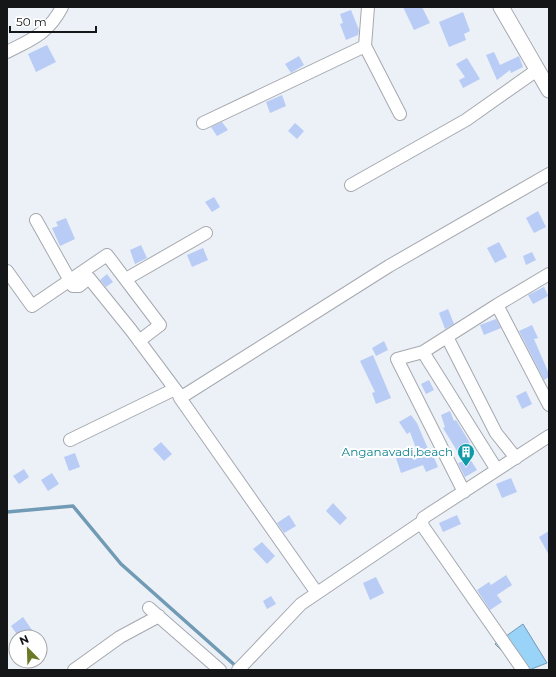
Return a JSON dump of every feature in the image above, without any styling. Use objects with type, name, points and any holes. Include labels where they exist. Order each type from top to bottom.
[{"type":"street","points":[[7,52],[45,31],[57,18],[62,7]]},
{"type":"street","points":[[368,7],[365,46],[400,114]]},
{"type":"street","points":[[501,7],[549,90]]},
{"type":"street","points":[[203,122],[365,46]]},
{"type":"street","points":[[351,185],[466,120],[537,70]]},
{"type":"street","points":[[70,440],[178,394],[389,266],[549,174]]},
{"type":"street","points":[[36,220],[73,286],[76,287],[89,278],[139,341],[178,394],[317,593]]},
{"type":"street","points":[[126,279],[206,233]]},
{"type":"street","points":[[7,271],[32,306],[107,255],[160,325],[139,341]]},
{"type":"street","points":[[464,492],[397,359],[423,352],[496,305],[549,274]]},
{"type":"street","points":[[496,305],[549,405]]},
{"type":"street","points":[[447,337],[496,433],[516,458]]},
{"type":"street","points":[[423,352],[497,470]]},
{"type":"street","points":[[238,670],[301,604],[422,522],[423,518],[549,436]]},
{"type":"street","points":[[422,522],[422,525],[452,570],[523,670]]},
{"type":"street","points":[[149,608],[220,670]]},
{"type":"street","points":[[74,670],[120,637],[159,616]]},
{"type":"water","points":[[523,624],[547,663],[529,670],[521,670],[495,644]]},
{"type":"building","points":[[403,7],[422,7],[430,23],[414,30]]},
{"type":"building","points":[[351,10],[359,30],[358,35],[346,40],[340,24],[343,23],[340,14]]},
{"type":"building","points":[[463,12],[470,31],[464,34],[466,40],[449,47],[439,22]]},
{"type":"building","points":[[47,45],[56,62],[36,72],[28,54]]},
{"type":"building","points":[[494,52],[500,65],[519,56],[523,67],[511,73],[510,70],[497,80],[486,55]]},
{"type":"building","points":[[299,56],[304,65],[291,73],[285,64]]},
{"type":"building","points":[[467,58],[480,79],[463,88],[459,80],[465,77],[456,64]]},
{"type":"building","points":[[282,95],[286,106],[270,113],[266,102]]},
{"type":"building","points":[[222,122],[228,130],[217,136],[211,127]]},
{"type":"building","points":[[295,123],[304,131],[297,139],[288,131]]},
{"type":"building","points":[[214,197],[220,207],[212,212],[205,202]]},
{"type":"building","points":[[538,211],[546,227],[534,233],[526,218]]},
{"type":"building","points":[[66,218],[75,239],[60,246],[52,228],[58,226],[56,222]]},
{"type":"building","points":[[499,242],[507,257],[495,263],[487,248]]},
{"type":"building","points":[[141,245],[147,258],[135,264],[130,250]]},
{"type":"building","points":[[203,248],[208,260],[192,267],[187,255]]},
{"type":"building","points":[[532,252],[536,260],[526,265],[523,256]]},
{"type":"building","points":[[107,274],[113,282],[106,287],[100,280]]},
{"type":"building","points":[[544,287],[548,296],[533,304],[528,295]]},
{"type":"building","points":[[448,309],[454,324],[445,329],[439,313]]},
{"type":"building","points":[[496,319],[501,328],[484,335],[480,325]]},
{"type":"building","points":[[532,325],[538,338],[534,339],[549,374],[549,377],[544,380],[519,331]]},
{"type":"building","points":[[384,341],[388,350],[376,356],[372,348]]},
{"type":"building","points":[[373,355],[391,398],[376,404],[372,393],[375,392],[360,361]]},
{"type":"building","points":[[429,380],[434,390],[426,394],[421,384]]},
{"type":"building","points":[[526,391],[532,404],[522,409],[516,396]]},
{"type":"building","points":[[450,411],[454,421],[456,420],[470,443],[457,451],[443,428],[445,427],[441,415]]},
{"type":"building","points":[[411,415],[417,423],[428,449],[430,448],[438,467],[426,472],[423,465],[401,473],[396,458],[417,451],[410,432],[407,434],[399,422]]},
{"type":"building","points":[[161,442],[172,454],[164,461],[153,449]]},
{"type":"building","points":[[75,453],[80,467],[69,471],[64,457]]},
{"type":"building","name":"Anganavadi,beach","points":[[470,459],[477,470],[465,477],[458,463]]},
{"type":"building","points":[[24,469],[29,477],[19,484],[13,476]]},
{"type":"building","points":[[52,473],[59,484],[48,491],[41,480]]},
{"type":"building","points":[[511,478],[517,492],[502,498],[496,484]]},
{"type":"building","points":[[333,503],[347,518],[340,525],[326,511]]},
{"type":"building","points":[[289,515],[296,526],[284,533],[277,523]]},
{"type":"building","points":[[457,515],[461,524],[443,532],[439,523]]},
{"type":"building","points":[[549,531],[549,555],[539,537]]},
{"type":"building","points":[[262,542],[275,556],[267,564],[253,549]]},
{"type":"building","points":[[506,575],[512,585],[497,595],[502,602],[490,610],[477,590],[489,582],[491,585]]},
{"type":"building","points":[[376,577],[384,593],[370,600],[363,583]]},
{"type":"building","points":[[271,596],[276,604],[267,609],[263,601]]},
{"type":"building","points":[[23,617],[31,629],[13,629],[11,626]]},
{"type":"waterway","points":[[7,512],[73,506],[121,564],[238,668]]},
{"type":"place","name":"Anganavadi,beach","points":[[466,467]]}]
